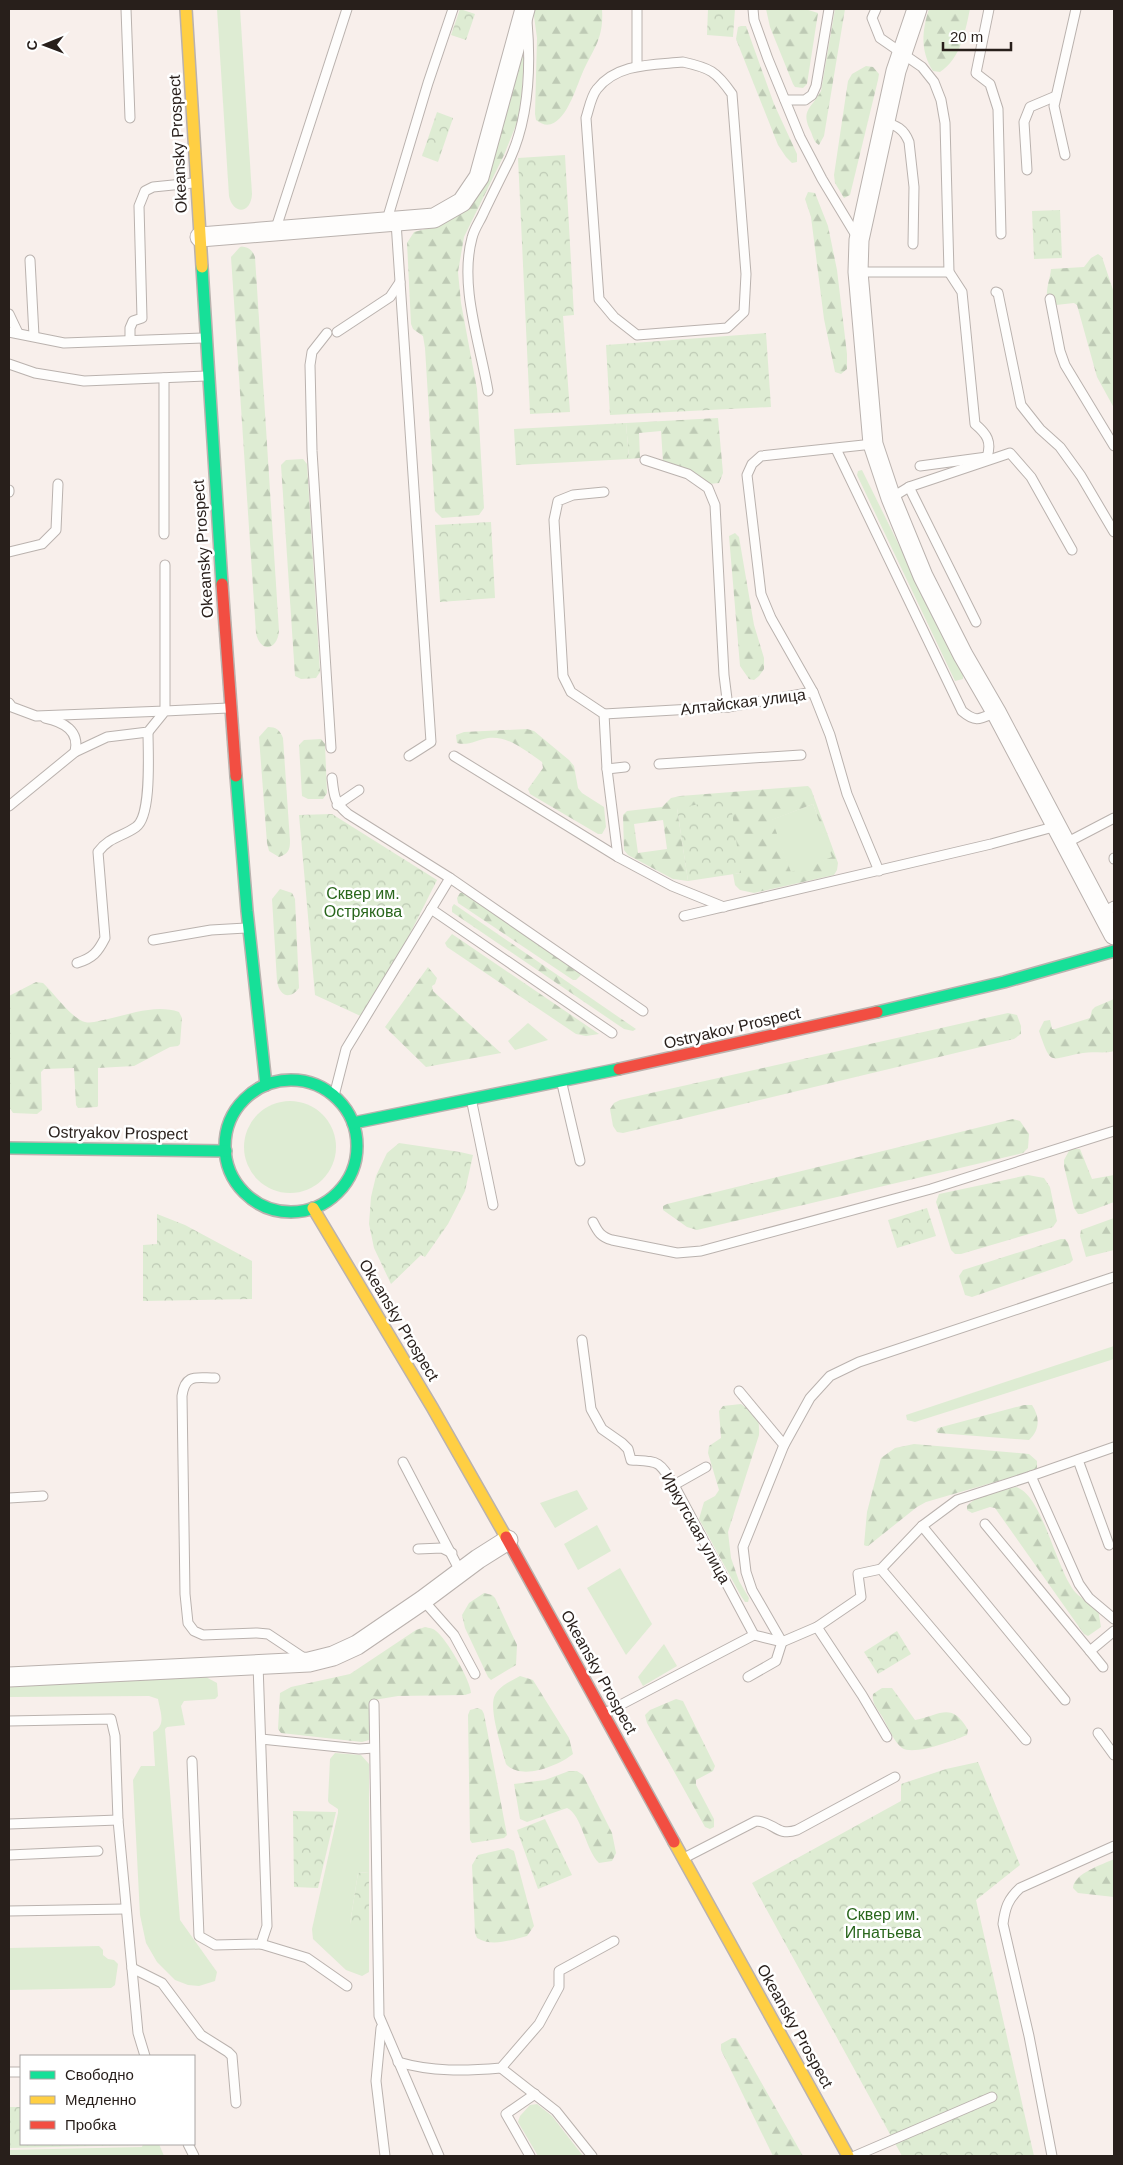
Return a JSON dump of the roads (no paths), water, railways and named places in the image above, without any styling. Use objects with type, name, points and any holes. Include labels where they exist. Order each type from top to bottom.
[{"type":"main road","name":"Okeansky Prospect","points":[[186,9],[208,376],[231,708],[249,928],[266,1085]]},
{"type":"main road","name":"Ostryakov Prospect","points":[[353,1123],[562,1082],[900,1006],[1064,966],[1114,951]]},
{"type":"main road","points":[[283,1080],[301,1081],[318,1086],[334,1096],[345,1108],[353,1123],[357,1142],[352,1170],[337,1193],[314,1208],[290,1212],[274,1209],[259,1203],[246,1194],[236,1182],[229,1167],[226,1151],[228,1126],[235,1111],[252,1093],[266,1085],[283,1080]]},
{"type":"main road","name":"Ostryakov Prospect","points":[[9,1148],[226,1151]]},
{"type":"main road","name":"Okeansky Prospect","points":[[314,1208],[432,1406],[508,1540],[848,2156]]},
{"type":"street","points":[[200,237],[434,218],[462,202],[479,177],[525,9]]},
{"type":"street","points":[[917,9],[902,53],[884,122],[859,240],[858,272],[873,444],[891,498],[923,576],[963,655],[996,712],[1066,843],[1109,909],[1114,935]]},
{"type":"street","points":[[9,1677],[258,1663],[309,1662],[333,1656],[357,1645],[423,1600],[460,1571],[508,1540]]},
{"type":"lane","points":[[126,9],[130,118]]},
{"type":"lane","points":[[274,231],[347,9]]},
{"type":"lane","points":[[409,756],[431,742],[400,282],[391,222],[428,83],[453,9]]},
{"type":"lane","points":[[488,391],[467,274],[472,237],[511,157],[524,118],[529,40],[525,9]]},
{"type":"lane","points":[[636,66],[637,9]]},
{"type":"lane","points":[[753,9],[757,28],[800,137],[822,179],[859,240]]},
{"type":"lane","points":[[785,100],[805,100],[812,94],[816,86],[829,9]]},
{"type":"lane","points":[[876,9],[872,18],[880,38],[922,67],[934,82],[941,100],[945,123],[949,272],[962,292],[975,424],[987,435],[990,448],[987,457],[920,466]]},
{"type":"lane","points":[[989,9],[976,74],[990,84],[998,109],[1001,234]]},
{"type":"lane","points":[[1065,155],[1054,106],[1076,9]]},
{"type":"lane","points":[[683,62],[704,67],[720,77],[732,94],[746,274],[744,312],[727,328],[637,335],[614,317],[599,298],[586,118],[596,90],[611,75],[636,66],[683,62]]},
{"type":"lane","points":[[1028,170],[1024,122],[1030,106],[1056,96]]},
{"type":"lane","points":[[884,122],[896,126],[907,136],[909,142],[914,187],[913,244]]},
{"type":"lane","points":[[130,340],[130,328],[134,321],[142,318],[139,206],[145,192],[153,187],[197,182]]},
{"type":"lane","points":[[30,260],[34,336]]},
{"type":"lane","points":[[858,272],[949,272]]},
{"type":"lane","points":[[338,332],[390,297],[400,282]]},
{"type":"lane","points":[[996,292],[998,293],[1021,405],[1040,429],[1065,454],[1081,476],[1114,532]]},
{"type":"lane","points":[[1050,299],[1060,350],[1065,365],[1114,446]]},
{"type":"lane","points":[[9,314],[13,332],[64,343],[206,338]]},
{"type":"lane","points":[[327,333],[312,352],[310,365],[312,451],[331,748]]},
{"type":"lane","points":[[9,364],[34,374],[84,381],[208,376]]},
{"type":"lane","points":[[164,378],[164,534]]},
{"type":"lane","points":[[813,692],[771,618],[761,594],[747,475],[752,464],[761,456],[873,444]]},
{"type":"lane","points":[[836,449],[962,711],[971,719],[979,720],[996,712]]},
{"type":"lane","points":[[891,498],[909,487],[1010,453],[1031,476],[1072,550]]},
{"type":"lane","points":[[644,460],[688,474],[708,488],[715,505],[724,675],[728,707]]},
{"type":"lane","points":[[9,552],[42,544],[56,530],[58,484]]},
{"type":"lane","points":[[909,487],[976,622]]},
{"type":"lane","points":[[604,492],[572,495],[558,501],[554,520],[563,676],[572,692],[604,714],[607,769],[618,857]]},
{"type":"lane","points":[[77,963],[91,958],[105,938],[98,852],[105,842],[138,826],[146,810],[148,732],[165,711],[165,565]]},
{"type":"lane","name":"Алтайская улица","points":[[604,714],[728,707],[813,692],[830,735],[833,751],[847,794],[879,870]]},
{"type":"lane","points":[[9,703],[12,707],[36,716],[54,720],[70,729],[75,738],[75,752]]},
{"type":"lane","points":[[36,716],[231,708]]},
{"type":"lane","points":[[9,806],[75,752],[108,737],[148,732]]},
{"type":"lane","points":[[659,764],[801,755]]},
{"type":"lane","points":[[454,756],[618,857],[672,886],[725,907]]},
{"type":"lane","points":[[607,769],[625,767]]},
{"type":"lane","points":[[332,778],[337,805],[348,814],[450,878],[643,1011]]},
{"type":"lane","points":[[337,805],[359,790]]},
{"type":"lane","points":[[1066,843],[1114,818]]},
{"type":"lane","points":[[684,916],[991,844],[1057,826]]},
{"type":"lane","points":[[334,1096],[346,1049],[450,878]]},
{"type":"lane","points":[[431,909],[612,1033]]},
{"type":"lane","points":[[153,940],[211,930],[249,928]]},
{"type":"lane","points":[[562,1082],[580,1161]]},
{"type":"lane","points":[[472,1100],[493,1205]]},
{"type":"lane","points":[[593,1222],[597,1231],[603,1237],[612,1240],[677,1253],[701,1251],[931,1189],[1114,1131]]},
{"type":"lane","points":[[748,1677],[776,1661],[782,1642],[752,1590],[746,1572],[743,1547],[784,1445],[810,1398],[830,1376],[842,1369],[1114,1277]]},
{"type":"lane","name":"Иркутская улица","points":[[582,1340],[591,1409],[602,1429],[622,1442],[628,1449],[631,1460],[653,1461],[661,1465],[674,1485],[754,1635]]},
{"type":"lane","points":[[216,1378],[192,1378],[188,1380],[184,1385],[182,1396],[185,1594],[188,1623],[194,1631],[203,1635],[268,1634],[309,1662]]},
{"type":"lane","points":[[739,1391],[784,1445]]},
{"type":"lane","points":[[603,1714],[754,1635],[782,1642],[817,1627],[861,1597],[858,1574],[881,1569],[922,1526],[957,1500],[1114,1447]]},
{"type":"lane","points":[[1078,1460],[1109,1545]]},
{"type":"lane","points":[[403,1462],[460,1571]]},
{"type":"lane","points":[[674,1485],[706,1467]]},
{"type":"lane","points":[[1031,1476],[1079,1584],[1089,1598],[1114,1619]]},
{"type":"lane","points":[[9,1498],[43,1496]]},
{"type":"lane","points":[[985,1524],[1103,1667]]},
{"type":"lane","points":[[922,1526],[1065,1700]]},
{"type":"lane","points":[[418,1549],[442,1548],[452,1553]]},
{"type":"lane","points":[[881,1569],[1026,1740]]},
{"type":"lane","points":[[423,1600],[454,1635],[475,1674]]},
{"type":"lane","points":[[817,1627],[862,1695],[886,1737]]},
{"type":"lane","points":[[1090,1651],[1114,1631]]},
{"type":"lane","points":[[258,1663],[267,1926],[261,1944]]},
{"type":"lane","points":[[374,1704],[379,2016],[439,2156]]},
{"type":"lane","points":[[9,1721],[111,1719],[116,1762],[118,1820],[125,1909],[138,2034],[145,2055]]},
{"type":"lane","points":[[1098,1732],[1114,1755]]},
{"type":"lane","points":[[261,1739],[359,1749],[374,1748]]},
{"type":"lane","points":[[192,1761],[200,1936],[215,1945],[261,1944],[307,1958],[348,1986]]},
{"type":"lane","points":[[684,1859],[709,1844],[756,1821],[764,1821],[781,1832],[788,1833],[797,1830],[895,1777]]},
{"type":"lane","points":[[9,1824],[118,1820]]},
{"type":"lane","points":[[1052,2156],[1029,2036],[1002,1924],[1005,1908],[1010,1897],[1020,1888],[1114,1846]]},
{"type":"lane","points":[[9,1856],[98,1851]]},
{"type":"lane","points":[[9,1911],[125,1909]]},
{"type":"lane","points":[[398,2062],[438,2070],[471,2071],[501,2068],[540,2024],[559,1986],[559,1971],[614,1941]]},
{"type":"lane","points":[[132,1968],[162,1984],[201,2035],[232,2056],[236,2103]]},
{"type":"lane","points":[[381,2023],[376,2081],[385,2156]]},
{"type":"lane","points":[[501,2068],[556,2111],[592,2156]]},
{"type":"lane","points":[[530,2156],[506,2114],[535,2094]]},
{"type":"lane","points":[[855,2156],[992,2097]]},
{"type":"park label","name":"Сквер им. Острякова","points":[[363,902]]},
{"type":"park label","name":"Cквер им. Игнатьева","points":[[883,1923]]}]
